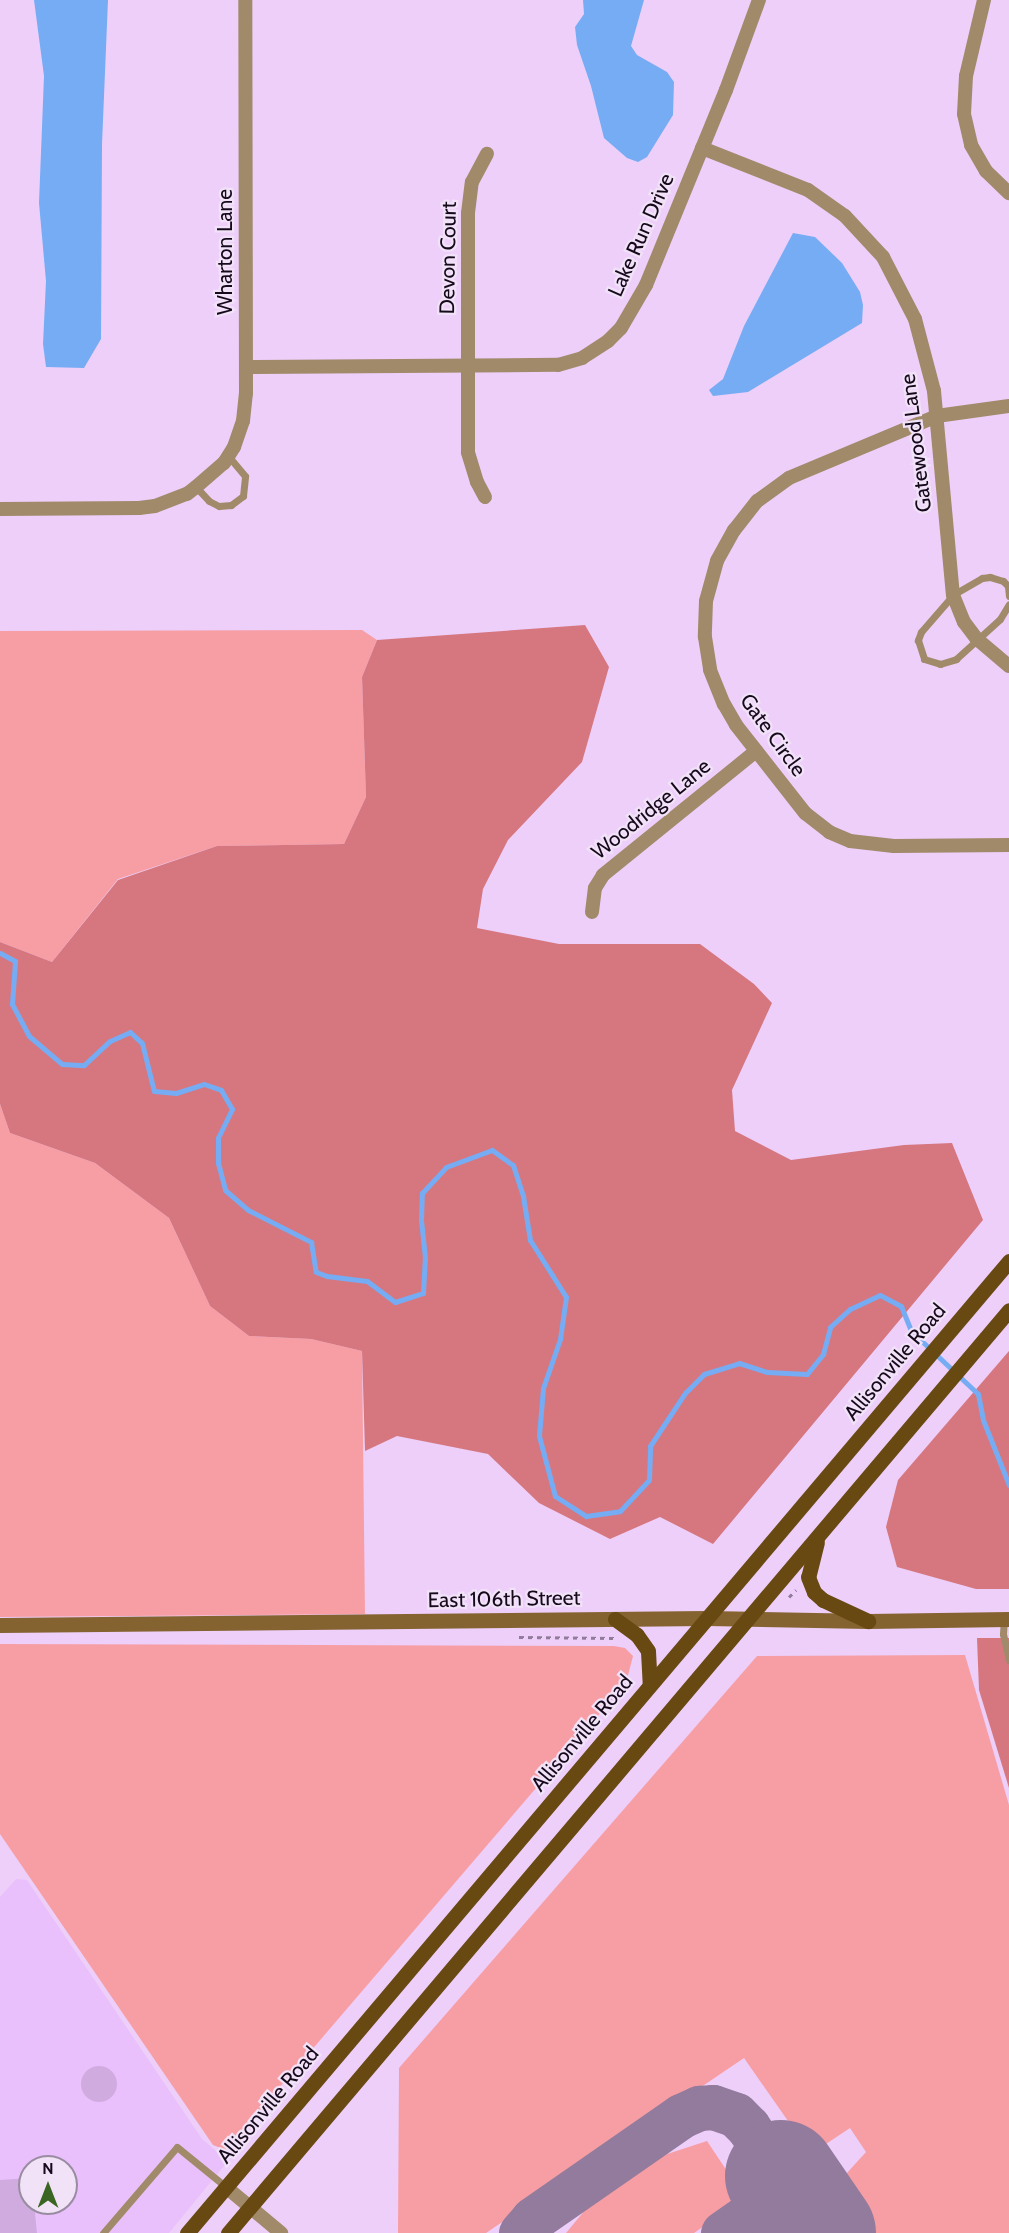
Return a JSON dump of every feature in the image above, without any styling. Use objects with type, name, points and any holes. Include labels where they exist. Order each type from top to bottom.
[{"type":"main road","name":"Allisonville Road","points":[[187,2233],[1009,1261]]},
{"type":"main road","points":[[228,2233],[1009,1310]]},
{"type":"main road","points":[[820,1534],[809,1569],[809,1583],[823,1600],[868,1621]]},
{"type":"main road","points":[[615,1619],[637,1635],[648,1651],[650,1685]]},
{"type":"street","name":"Wharton Lane","points":[[0,509],[139,508],[171,501],[196,487],[214,473],[228,456],[243,422],[246,367],[245,0]]},
{"type":"street","name":"Lake Run Drive","points":[[246,367],[558,365],[582,358],[608,342],[621,328],[646,285],[759,0]]},
{"type":"street","points":[[984,0],[966,75],[964,114],[972,145],[981,162],[1009,193]]},
{"type":"street","name":"Gatewood Lane","points":[[702,148],[808,190],[845,216],[868,238],[883,257],[915,319],[934,391],[953,595],[964,622],[977,639],[1009,666]]},
{"type":"street","name":"Devon Court","points":[[485,497],[477,482],[468,452],[467,366],[469,198],[472,182],[487,154]]},
{"type":"street","name":"Gate Circle","points":[[1009,406],[937,416],[789,477],[757,501],[734,530],[714,571],[706,601],[705,638],[710,670],[724,704],[756,751],[805,813],[829,832],[850,841],[894,846],[1009,845]]},
{"type":"street","name":"Woodridge Lane","points":[[592,912],[595,888],[603,875],[756,751]]},
{"type":"street","name":"East 106th Street","points":[[0,1625],[707,1618],[868,1621],[1006,1619]]},
{"type":"street","points":[[226,2187],[281,2233]]},
{"type":"lane","points":[[196,487],[209,501],[219,506],[231,505],[243,496],[245,476],[228,456]]},
{"type":"lane","points":[[1009,596],[1008,586],[1003,581],[990,577],[982,578],[953,595],[921,632],[918,640],[924,659],[933,663],[948,663],[964,654],[1000,619],[1009,603]]},
{"type":"lane","points":[[1006,1619],[1003,1634],[1009,1660]]},
{"type":"lane","points":[[103,2233],[177,2147],[226,2187]]},
{"type":"shaded area","points":[[585,625],[609,667],[582,762],[508,840],[483,889],[477,928],[559,944],[700,944],[754,984],[772,1003],[732,1090],[735,1131],[791,1160],[904,1145],[952,1143],[983,1220],[713,1544],[660,1517],[610,1539],[539,1503],[488,1454],[397,1436],[365,1451],[362,1351],[311,1339],[249,1336],[210,1306],[169,1218],[95,1163],[10,1133],[0,1104],[0,942],[52,962],[118,880],[217,846],[344,844],[366,797],[362,677],[377,640]]},
{"type":"shaded area","points":[[362,630],[377,640],[362,677],[366,797],[344,844],[217,846],[118,879],[52,962],[0,942],[0,631]]},
{"type":"shaded area","points":[[0,1104],[10,1133],[95,1163],[169,1218],[210,1306],[249,1336],[311,1339],[362,1351],[365,1614],[0,1617]]},
{"type":"shaded area","points":[[1009,1351],[1009,1589],[976,1589],[897,1567],[886,1527],[898,1480]]},
{"type":"shaded area","points":[[977,1638],[1009,1638],[1009,1788],[979,1690]]},
{"type":"shaded area","points":[[0,1644],[614,1646],[625,1648],[633,1656],[626,1683],[226,2150],[213,2145],[0,1834]]},
{"type":"shaded area","points":[[965,1655],[1009,1805],[1009,2233],[864,2233],[844,2204],[846,2174],[866,2152],[850,2128],[811,2154],[744,2058],[486,2233],[398,2233],[399,2068],[757,1656]]},
{"type":"shaded area","points":[[16,1879],[27,1880],[202,2139],[228,2161],[169,2233],[0,2233],[0,1897]]},
{"type":"shaded area","points":[[707,2141],[745,2198],[694,2233],[566,2233],[595,2198],[652,2159]]},
{"type":"water","points":[[34,0],[108,0],[102,144],[101,339],[84,368],[46,367],[43,344],[46,281],[39,203],[44,76]]},
{"type":"water","points":[[583,0],[644,0],[631,46],[637,55],[667,72],[674,82],[673,115],[647,157],[638,162],[627,158],[604,138],[591,86],[577,45],[575,27],[584,14]]},
{"type":"water","points":[[793,233],[815,237],[842,263],[860,292],[863,305],[862,323],[748,392],[713,396],[709,390],[723,379],[744,326]]},
{"type":"building","points":[[99,2066],[112,2071],[117,2084],[112,2097],[99,2102],[86,2097],[81,2084],[86,2071]]},
{"type":"building","points":[[18,2179],[18,2215],[35,2215],[37,2233],[0,2233],[0,2180]]},
{"type":"waterway","points":[[0,953],[15,961],[12,1004],[29,1036],[62,1064],[84,1065],[110,1041],[130,1032],[142,1043],[154,1091],[176,1093],[204,1084],[221,1090],[232,1109],[218,1138],[218,1163],[225,1190],[248,1210],[311,1242],[316,1272],[327,1276],[367,1281],[395,1302],[423,1293],[425,1258],[421,1219],[422,1193],[446,1167],[492,1150],[513,1165],[523,1196],[530,1240],[566,1297],[560,1339],[543,1388],[539,1436],[555,1496],[586,1516],[620,1511],[649,1480],[650,1446],[685,1393],[704,1374],[739,1363],[767,1372],[807,1374],[823,1354],[830,1327],[850,1309],[880,1295],[901,1306],[911,1331],[978,1394],[983,1420],[1009,1485]]},
{"type":"taxiway","points":[[521,2233],[533,2219],[681,2116],[699,2108],[713,2107],[736,2115],[748,2127],[781,2176]]},
{"type":"taxiway","points":[[723,2233],[789,2187]]},
{"type":"runway","points":[[781,2176],[820,2233]]}]
